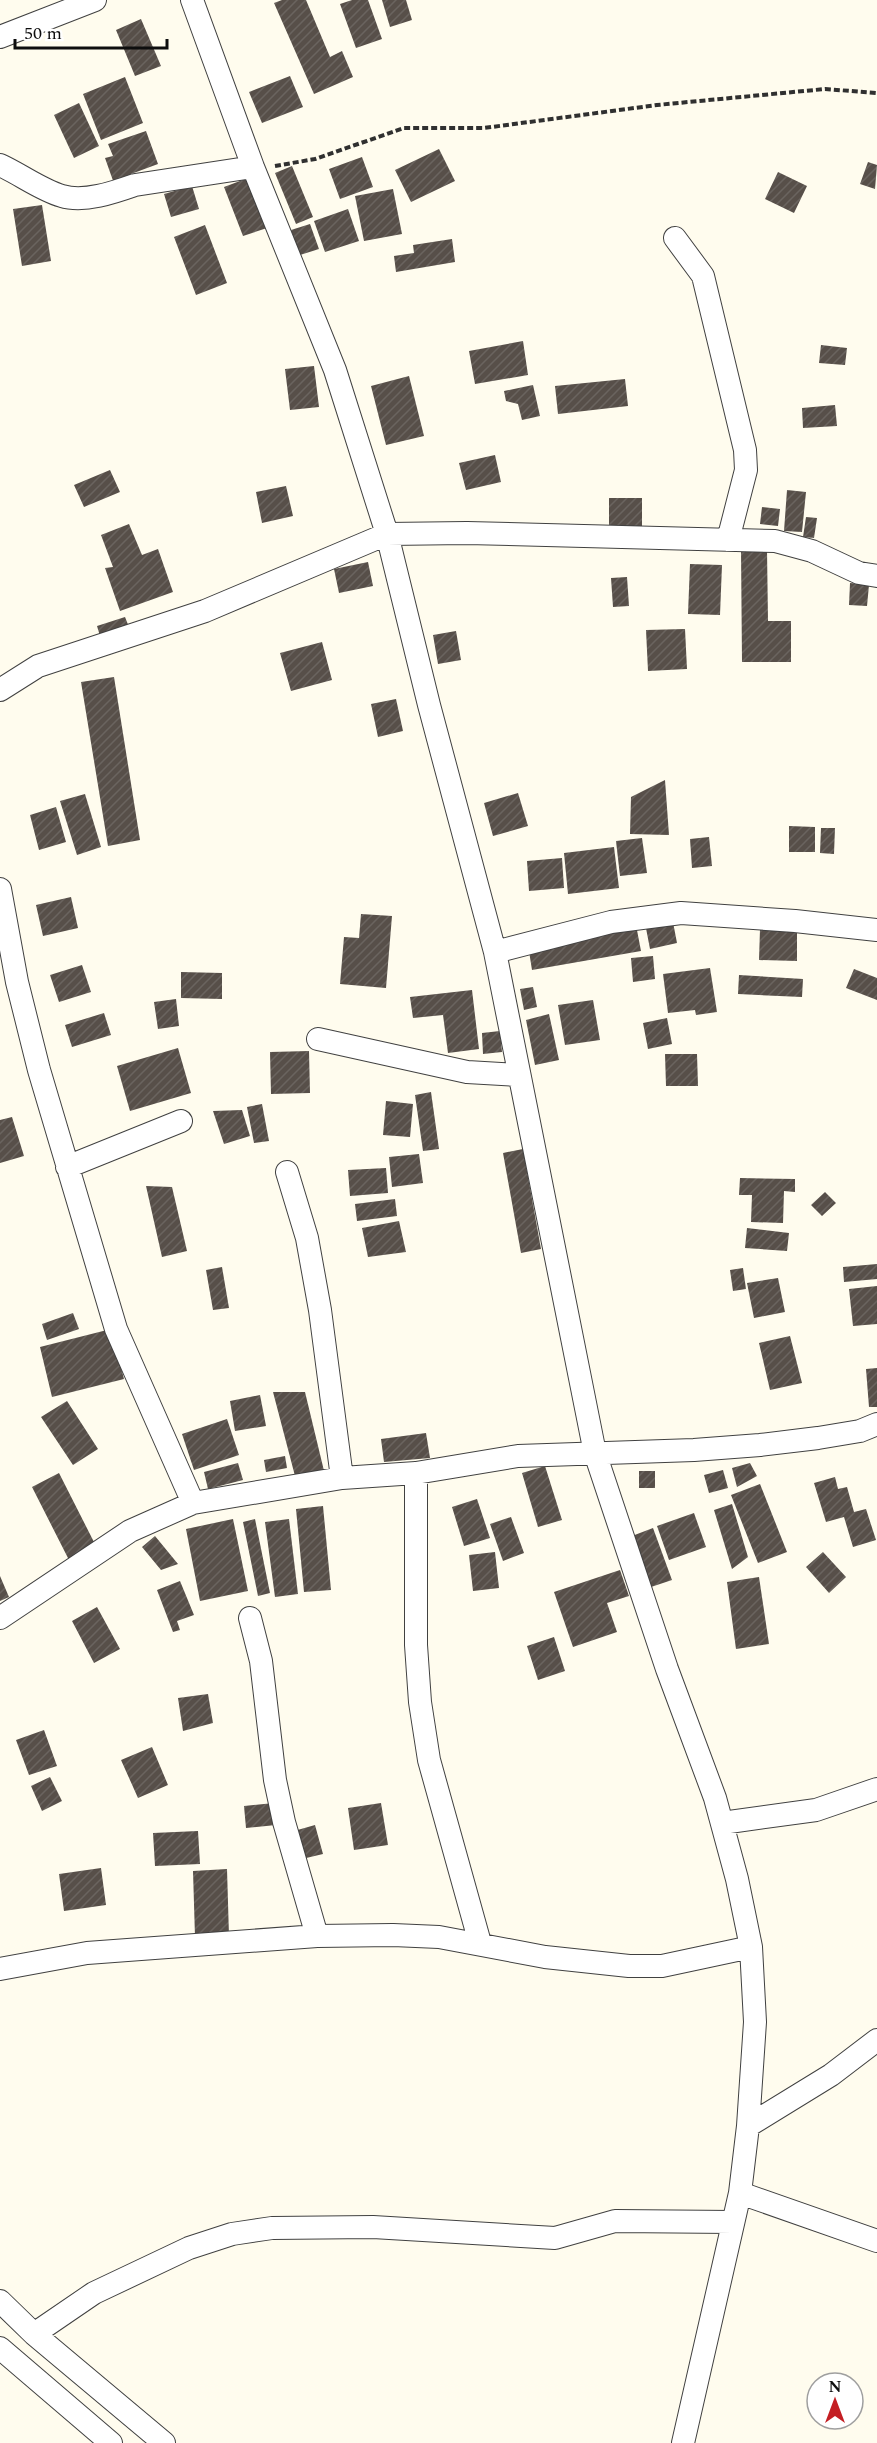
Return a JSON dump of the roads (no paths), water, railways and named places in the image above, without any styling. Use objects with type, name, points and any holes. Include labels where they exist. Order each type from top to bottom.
[{"type":"street","points":[[0,37],[95,0]]},
{"type":"street","points":[[192,0],[253,167],[335,370],[387,534],[429,705],[495,952],[595,1453],[668,1669],[715,1798],[751,1947],[755,2022],[748,2126],[740,2193],[683,2443]]},
{"type":"street","points":[[0,165],[63,197],[81,198],[117,192],[135,185],[253,167]]},
{"type":"street","points":[[675,238],[704,276],[745,450],[746,470],[728,540]]},
{"type":"street","points":[[0,690],[38,666],[205,611],[387,534],[467,533],[775,541],[812,551],[859,573],[877,576]]},
{"type":"street","points":[[0,891],[17,982],[39,1070],[116,1329],[193,1503]]},
{"type":"street","points":[[495,952],[611,922],[681,913],[795,921],[877,930]]},
{"type":"street","points":[[318,1039],[467,1072],[519,1075]]},
{"type":"street","points":[[67,1167],[181,1121]]},
{"type":"street","points":[[287,1172],[307,1238],[320,1310],[342,1478]]},
{"type":"street","points":[[0,1618],[130,1531],[193,1503],[342,1478],[416,1473],[518,1456],[694,1450],[818,1438],[860,1431],[877,1424]]},
{"type":"street","points":[[416,1473],[416,1634],[420,1702],[429,1760],[480,1944]]},
{"type":"street","points":[[250,1618],[261,1661],[275,1780],[284,1822],[317,1936]]},
{"type":"street","points":[[722,1823],[816,1810],[877,1789]]},
{"type":"street","points":[[0,1968],[87,1953],[317,1936],[439,1937],[545,1957],[630,1966],[662,1966],[751,1947]]},
{"type":"street","points":[[748,2126],[831,2074],[877,2040]]},
{"type":"street","points":[[740,2193],[877,2241]]},
{"type":"street","points":[[34,2334],[94,2293],[136,2272],[189,2248],[232,2234],[262,2229],[373,2227],[555,2238],[615,2221],[733,2222]]},
{"type":"street","points":[[0,2301],[34,2334],[164,2443]]},
{"type":"street","points":[[0,2348],[105,2441]]}]
